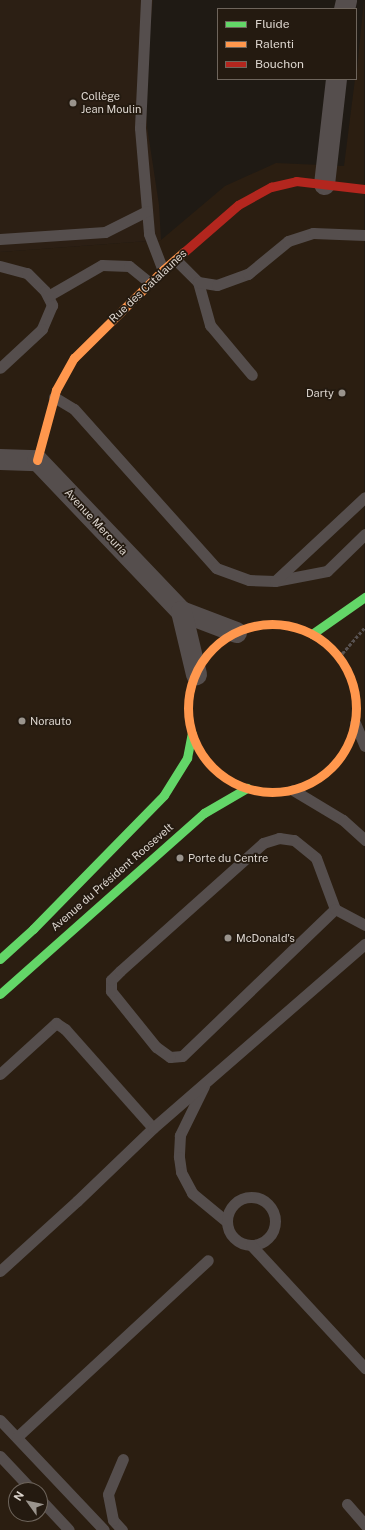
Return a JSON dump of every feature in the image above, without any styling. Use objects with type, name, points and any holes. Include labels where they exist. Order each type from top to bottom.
[{"type":"main road","name":"Rue des Catalaunes","points":[[37,460],[56,390],[74,358],[163,270],[238,205],[271,187],[296,181],[365,189]]},
{"type":"main road","points":[[312,634],[365,597]]},
{"type":"main road","points":[[261,625],[287,625],[312,634],[327,644],[339,657],[348,671],[354,688],[356,711],[355,723],[348,746],[334,765],[315,781],[293,790],[270,792],[247,788],[232,782],[207,762],[198,748],[192,733],[188,710],[191,687],[200,665],[215,647],[236,632],[261,625]]},
{"type":"main road","points":[[354,688],[361,676]]},
{"type":"main road","name":"Avenue du Président Roosevelt","points":[[0,959],[33,929],[164,796],[187,758],[192,733]]},
{"type":"main road","name":"Avenue du Président Roosevelt","points":[[0,994],[204,813],[247,788]]},
{"type":"street","points":[[324,184],[336,80]]},
{"type":"street","points":[[0,459],[37,460]]},
{"type":"street","name":"Avenue Mercuria","points":[[37,460],[181,611],[236,632]]},
{"type":"street","points":[[181,611],[196,674]]},
{"type":"lane","points":[[146,0],[140,128],[149,234],[163,270]]},
{"type":"lane","points":[[0,239],[105,232],[148,211]]},
{"type":"lane","points":[[198,282],[217,285],[248,274],[288,241],[313,233],[365,235]]},
{"type":"lane","points":[[176,260],[198,282],[210,325],[252,375]]},
{"type":"lane","points":[[48,296],[102,265],[130,266],[150,284]]},
{"type":"lane","points":[[0,266],[27,273],[45,291],[52,305],[42,328],[0,368]]},
{"type":"lane","points":[[54,397],[74,409],[216,568],[249,580],[275,581],[327,571],[365,534]]},
{"type":"lane","points":[[275,581],[365,497]]},
{"type":"lane","points":[[355,723],[365,746]]},
{"type":"lane","points":[[293,790],[342,820],[365,840]]},
{"type":"lane","points":[[335,909],[182,1056],[170,1057],[156,1047],[111,991],[111,980],[263,844],[279,838],[294,840],[316,858],[335,909],[365,924]]},
{"type":"lane","points":[[0,1271],[153,1128],[365,944]]},
{"type":"lane","points":[[0,1074],[56,1023],[65,1029],[153,1128]]},
{"type":"lane","points":[[206,1082],[180,1135],[179,1157],[181,1172],[192,1193],[226,1221]]},
{"type":"lane","points":[[251,1196],[260,1198],[268,1203],[274,1211],[276,1221],[274,1230],[268,1238],[260,1244],[251,1246],[241,1244],[233,1238],[228,1230],[226,1221],[228,1212],[233,1204],[242,1198],[251,1196]]},
{"type":"lane","points":[[251,1246],[365,1368]]},
{"type":"lane","points":[[17,1437],[208,1260]]},
{"type":"lane","points":[[0,1420],[104,1530]]},
{"type":"lane","points":[[0,1456],[24,1482]]},
{"type":"lane","points":[[122,1530],[113,1520],[108,1494],[123,1459]]},
{"type":"lane","points":[[347,1504],[365,1525]]},
{"type":"lane","points":[[48,1508],[69,1530]]},
{"type":"path","points":[[339,657],[365,627]]},
{"type":"shaded area","name":"Collège Jean Moulin","points":[[0,0],[153,0],[145,79],[147,126],[159,205],[161,240],[0,252]]},
{"type":"shaded area","points":[[364,0],[365,1530],[0,1530],[0,252],[161,240],[225,186],[276,163],[344,166],[355,80],[357,80]]},
{"type":"traffic: fast","points":[[312,634],[365,597]]},
{"type":"traffic: fast","points":[[0,959],[33,929],[164,795],[187,758],[192,733]]},
{"type":"traffic: fast","points":[[0,994],[204,813],[247,788]]},
{"type":"traffic: slow","points":[[37,460],[56,390],[74,358],[163,270],[184,252]]},
{"type":"traffic: slow","points":[[272,624],[296,628],[311,634],[325,643],[337,655],[346,669],[352,684],[356,708],[352,732],[346,747],[337,761],[325,773],[311,782],[296,788],[272,792],[248,788],[233,782],[219,773],[207,761],[198,747],[192,732],[188,708],[192,684],[198,669],[207,655],[219,643],[233,634],[248,628],[272,624]]},
{"type":"traffic: jam","points":[[184,252],[238,205],[271,187],[296,181],[365,189]]},
{"type":"place","name":"Collège Jean Moulin","points":[[73,103]]},
{"type":"place","name":"Darty","points":[[342,393]]},
{"type":"place","name":"Norauto","points":[[22,721]]},
{"type":"place","name":"Porte du Centre","points":[[180,858]]},
{"type":"place","name":"McDonald's","points":[[228,938]]}]
